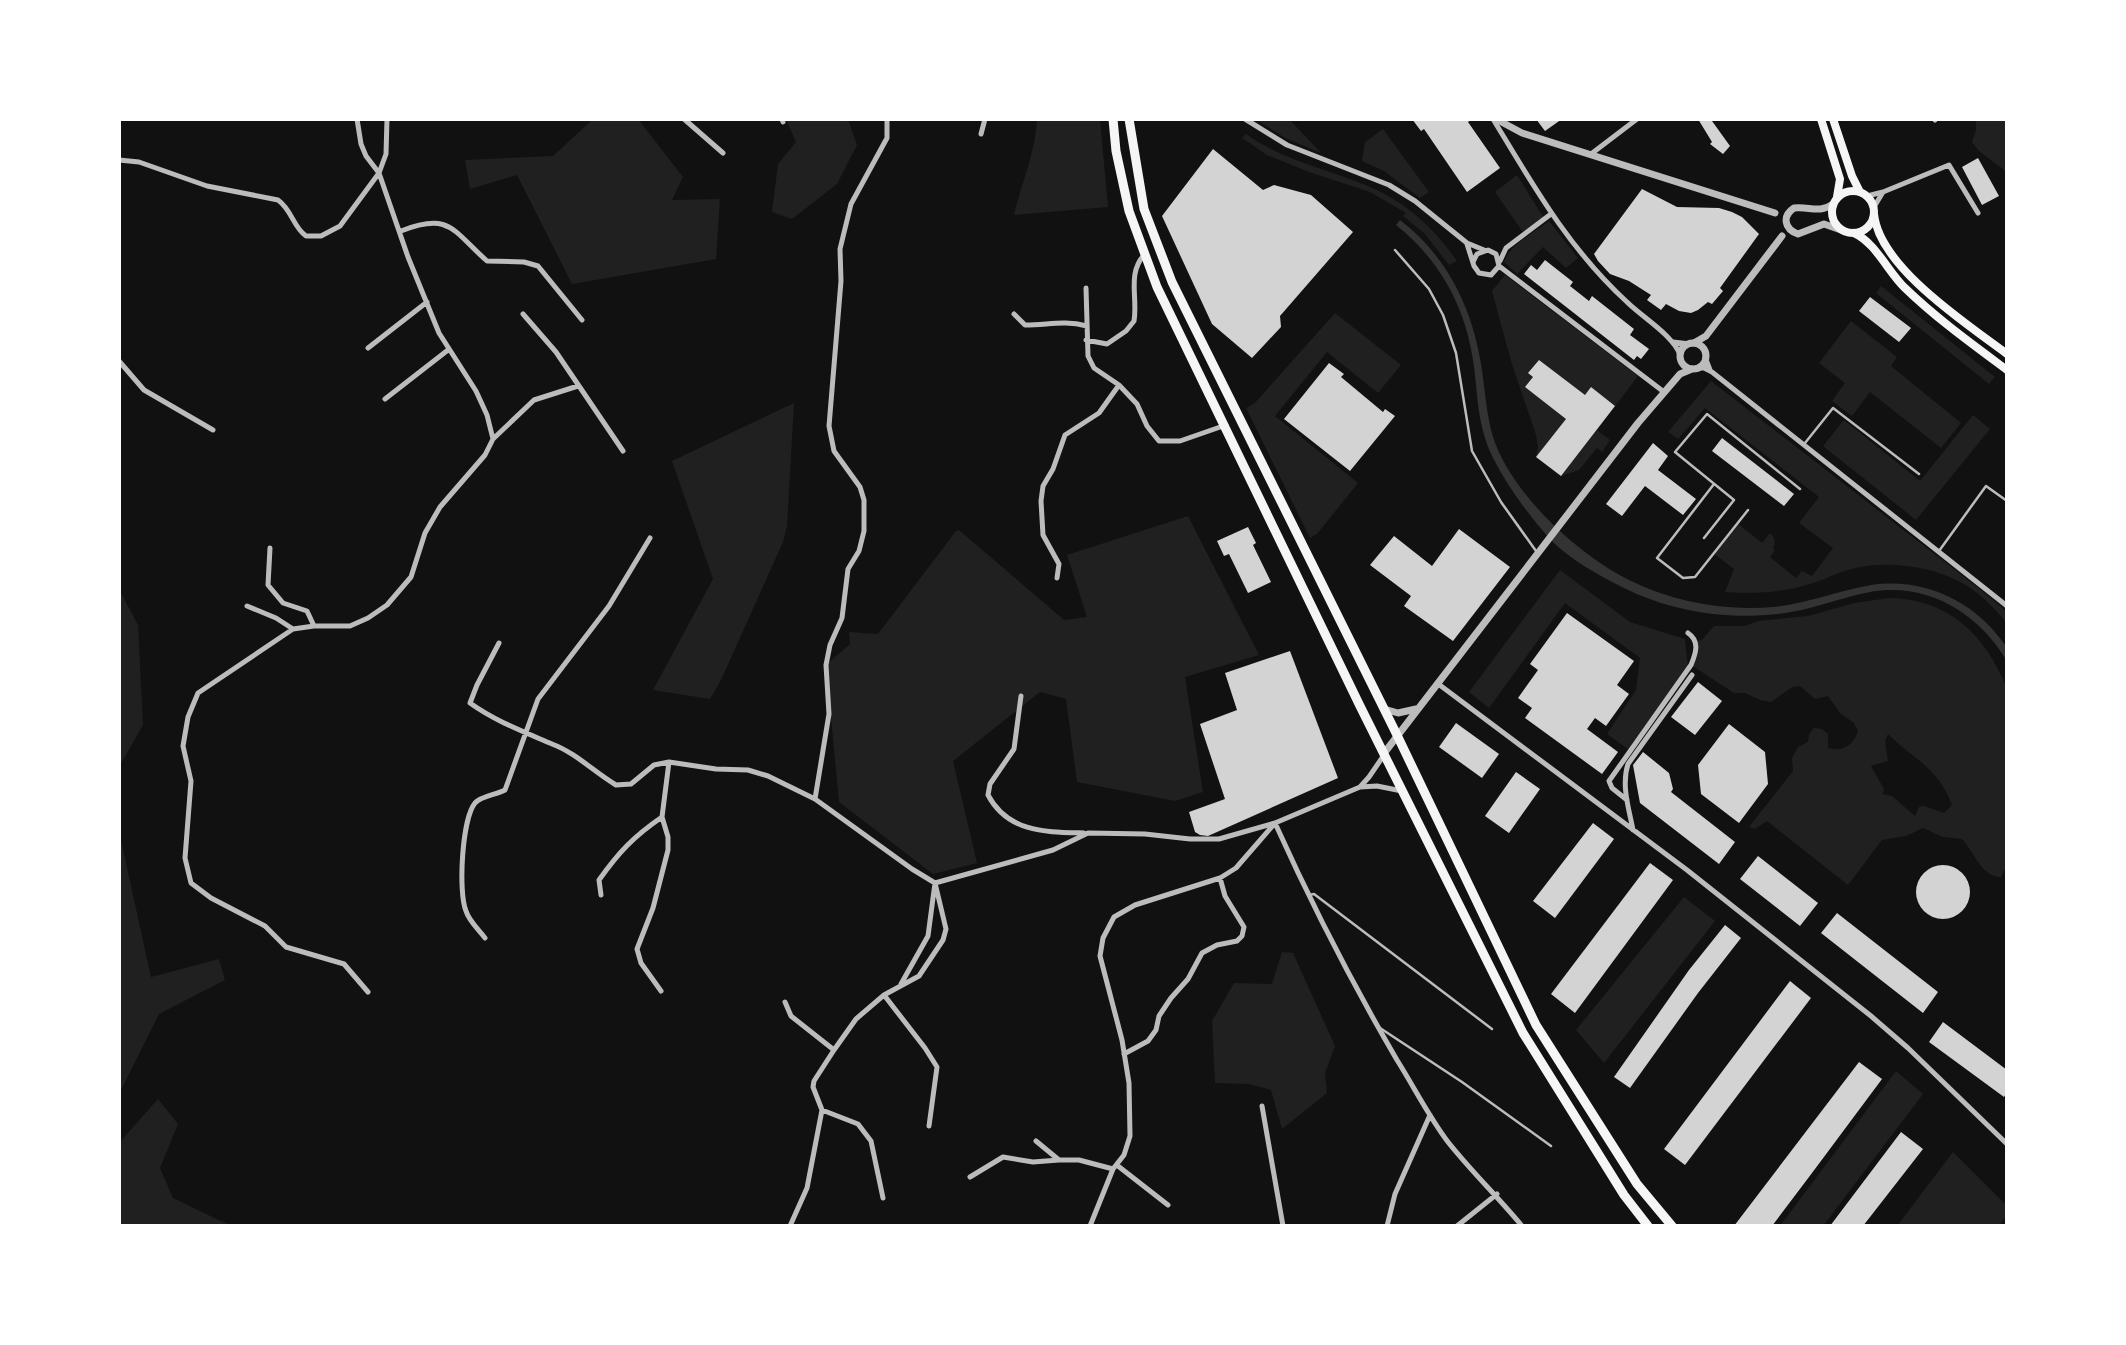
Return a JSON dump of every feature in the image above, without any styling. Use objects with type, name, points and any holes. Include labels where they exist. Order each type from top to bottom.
[{"type":"main road","points":[[1113,119],[1116,151],[1129,211],[1157,287],[1523,1033],[1624,1195],[1648,1226]]},
{"type":"main road","points":[[1129,119],[1144,209],[1172,282],[1397,735],[1536,1026],[1637,1184],[1672,1226]]},
{"type":"main road","points":[[1821,119],[1840,179],[1832,218],[1841,230],[1854,233],[1869,244],[1904,288],[2007,370]]},
{"type":"main road","points":[[1833,119],[1852,176],[1874,211],[1879,233],[1903,269],[1953,314],[2007,354]]},
{"type":"main road","points":[[1835,201],[1848,191],[1864,194]]},
{"type":"main road","points":[[1854,233],[1865,229],[1873,220],[1874,211]]},
{"type":"main road","points":[[1946,324],[1953,314]]},
{"type":"street","points":[[357,119],[366,156],[379,173],[408,257],[427,302],[449,350],[477,391],[493,439]]},
{"type":"street","points":[[119,160],[139,162],[207,186],[278,200],[287,207],[299,232],[306,236],[321,236],[340,226],[379,173],[386,154],[387,119]]},
{"type":"street","points":[[684,119],[723,153]]},
{"type":"street","points":[[815,799],[829,714],[826,665],[830,645],[842,618],[848,569],[859,551],[864,531],[864,500],[860,487],[834,450],[829,426],[841,281],[840,249],[851,204],[887,138],[887,119]]},
{"type":"street","points":[[981,134],[985,119]]},
{"type":"street","points":[[1245,119],[1287,145],[1389,185],[1415,201],[1467,243],[1496,254],[1499,263],[1664,392]]},
{"type":"street","points":[[1494,119],[1522,133],[1775,213],[1794,233]]},
{"type":"street","points":[[1494,119],[1564,234],[1612,289],[1673,342],[1685,366],[1704,368],[1712,372],[2007,606]]},
{"type":"street","points":[[1591,154],[1637,119]]},
{"type":"street","points":[[1864,194],[1883,192],[1949,165],[1978,213]]},
{"type":"street","points":[[1874,211],[1883,192]]},
{"type":"street","points":[[1775,213],[1798,207],[1822,210],[1835,201]]},
{"type":"street","points":[[1680,374],[1683,348],[1706,337],[1782,236],[1790,210]]},
{"type":"street","points":[[1467,243],[1476,270],[1483,275],[1495,273],[1506,248],[1551,214]]},
{"type":"street","points":[[401,231],[423,222],[440,222],[450,226],[487,261],[524,262],[538,266],[582,320]]},
{"type":"street","points":[[1782,236],[1802,233],[1824,224],[1841,230]]},
{"type":"street","points":[[1473,262],[1476,254],[1506,248]]},
{"type":"street","points":[[1086,340],[1107,344],[1126,331],[1134,321],[1133,281],[1137,263],[1144,255]]},
{"type":"street","points":[[1086,288],[1088,356],[1094,368],[1119,385],[1137,404],[1147,426],[1158,441],[1180,441],[1226,425]]},
{"type":"street","points":[[368,348],[427,302]]},
{"type":"street","points":[[523,314],[556,352],[623,451]]},
{"type":"street","points":[[1014,314],[1025,326],[1053,321],[1087,326]]},
{"type":"street","points":[[1360,787],[1559,524],[1664,392],[1680,374],[1703,364],[1706,337]]},
{"type":"street","points":[[1673,342],[1701,346],[1712,372]]},
{"type":"street","points":[[385,398],[449,350]]},
{"type":"street","points":[[119,361],[144,390],[212,430]]},
{"type":"street","points":[[1057,578],[1059,564],[1043,535],[1043,486],[1053,469],[1065,435],[1099,413],[1119,385]]},
{"type":"street","points":[[368,992],[344,964],[321,960],[286,947],[265,926],[211,898],[191,883],[185,858],[191,781],[183,746],[188,717],[198,693],[293,629],[350,626],[387,605],[411,577],[425,533],[440,507],[485,455],[493,439],[534,400],[578,386]]},
{"type":"street","points":[[485,938],[466,912],[460,886],[469,812],[477,800],[505,790],[538,699],[610,607],[650,537]]},
{"type":"street","points":[[270,548],[268,586],[283,603],[307,611],[314,626]]},
{"type":"street","points":[[247,606],[276,618],[293,629]]},
{"type":"street","points":[[1627,800],[1612,788],[1609,781],[1690,665],[1696,644],[1688,633]]},
{"type":"street","points":[[499,643],[470,703],[490,718],[527,732],[585,763],[616,785],[631,784],[654,765],[669,762],[716,769],[748,770],[768,776],[815,799],[934,883],[946,929],[943,940],[919,976],[901,984],[867,1007],[834,1049],[814,1081],[813,1087],[822,1111],[807,1188],[790,1226]]},
{"type":"street","points":[[1633,830],[1627,800],[1628,764],[1692,675]]},
{"type":"street","points":[[1437,683],[1633,830],[1900,1041],[2007,1144]]},
{"type":"street","points":[[1021,696],[1014,749],[990,784],[988,795],[993,806],[1001,812],[1040,832],[1219,839],[1276,823],[1360,787],[1377,786],[1405,792]]},
{"type":"street","points":[[1384,709],[1398,713],[1417,709]]},
{"type":"street","points":[[661,991],[640,963],[637,949],[653,908],[667,850],[668,837],[662,817],[669,762]]},
{"type":"street","points":[[601,895],[599,880],[618,854],[633,837],[662,817]]},
{"type":"street","points":[[1090,1226],[1124,1156],[1130,1136],[1129,1083],[1122,1040],[1100,956],[1103,938],[1114,917],[1135,905],[1220,878],[1237,868],[1276,823]]},
{"type":"street","points":[[1276,823],[1308,895],[1377,1026],[1430,1115],[1448,1141],[1497,1194],[1522,1226]]},
{"type":"street","points":[[934,883],[1053,850],[1088,833]]},
{"type":"street","points":[[1124,1055],[1148,1041],[1156,1030],[1159,1016],[1188,979],[1202,953],[1217,945],[1237,941],[1242,936],[1244,927],[1225,896],[1220,878]]},
{"type":"street","points":[[901,984],[928,936],[934,883]]},
{"type":"street","points":[[884,995],[937,1067],[929,1126]]},
{"type":"street","points":[[785,1002],[791,1016],[834,1049]]},
{"type":"street","points":[[1262,1106],[1283,1226]]},
{"type":"street","points":[[822,1111],[858,1124],[872,1141],[883,1198]]},
{"type":"street","points":[[1387,1226],[1395,1194],[1430,1115]]},
{"type":"street","points":[[1036,1141],[1059,1160]]},
{"type":"street","points":[[970,1177],[1003,1157],[1033,1162],[1079,1160],[1116,1168],[1168,1205]]},
{"type":"street","points":[[1457,1226],[1497,1194]]},
{"type":"lane","points":[[1395,250],[1429,289],[1443,315],[1456,353],[1472,451],[1501,502],[1539,550]]},
{"type":"lane","points":[[1803,446],[1833,408],[1919,474]]},
{"type":"lane","points":[[1704,538],[1734,500],[1675,452],[1707,414],[1800,489]]},
{"type":"lane","points":[[1714,484],[1657,558],[1683,578],[1695,577],[1748,510]]},
{"type":"lane","points":[[1939,551],[1986,486],[2007,501]]},
{"type":"lane","points":[[1308,895],[1314,894],[1492,1029]]},
{"type":"lane","points":[[1377,1026],[1462,1082],[1551,1146]]},
{"type":"shaded area","points":[[593,119],[638,119],[683,177],[672,200],[720,199],[716,259],[572,284],[517,175],[470,189],[465,160],[553,156]]},
{"type":"shaded area","points":[[786,119],[848,119],[857,145],[837,184],[792,219],[772,212],[778,164],[796,142]]},
{"type":"shaded area","points":[[1037,119],[1100,119],[1108,207],[1014,215],[1031,155]]},
{"type":"shaded area","points":[[1256,119],[1289,119],[1321,153],[1285,138]]},
{"type":"shaded area","points":[[1976,119],[2007,119],[2007,172],[1980,152],[1972,142]]},
{"type":"shaded area","points":[[1383,129],[1429,192],[1420,198],[1384,171],[1362,161],[1365,142]]},
{"type":"shaded area","points":[[1246,134],[1279,153],[1364,184],[1392,198],[1423,222],[1457,261],[1449,265],[1425,234],[1403,216],[1406,213],[1370,192],[1267,155],[1242,138]]},
{"type":"shaded area","points":[[1517,175],[1545,220],[1525,235],[1495,192]]},
{"type":"shaded area","points":[[1400,220],[1431,249],[1464,303],[1477,343],[1493,437],[1502,458],[1530,500],[1548,520],[1588,555],[1646,588],[1699,603],[1736,608],[1785,605],[1871,585],[1911,585],[1930,589],[1948,596],[1981,618],[2007,648],[2007,661],[1982,629],[1966,615],[1931,597],[1912,592],[1870,592],[1801,610],[1757,616],[1698,612],[1640,595],[1587,568],[1570,556],[1555,544],[1536,522],[1496,464],[1482,429],[1473,360],[1464,321],[1437,268],[1396,225]]},
{"type":"shaded area","points":[[1549,221],[1578,258],[1566,268],[1543,247],[1517,274],[1504,262],[1507,256],[1517,244]]},
{"type":"shaded area","points":[[1505,275],[1638,376],[1597,430],[1610,440],[1602,452],[1597,448],[1579,470],[1561,476],[1536,457],[1536,435],[1511,361],[1492,291]]},
{"type":"shaded area","points":[[1881,286],[1995,377],[1989,384],[1876,293]]},
{"type":"shaded area","points":[[1335,313],[1401,365],[1378,393],[1327,352],[1275,416],[1358,483],[1317,534],[1310,538],[1246,408],[1254,404]]},
{"type":"shaded area","points":[[1851,321],[1897,357],[1891,366],[1961,423],[1941,448],[1870,392],[1852,416],[1832,401],[1845,383],[1819,363]]},
{"type":"shaded area","points":[[1711,381],[1981,590],[2007,612],[2007,623],[1976,592],[1953,578],[1899,565],[1853,568],[1810,584],[1778,591],[1725,592],[1734,569],[1713,553],[1737,523],[1762,543],[1770,533],[1775,550],[1770,557],[1796,578],[1802,571],[1812,576],[1833,548],[1799,523],[1819,497],[1705,408],[1678,439],[1668,432]]},
{"type":"shaded area","points":[[794,403],[787,526],[783,542],[721,680],[710,699],[653,690],[713,579],[672,461]]},
{"type":"shaded area","points":[[1973,415],[1990,429],[1916,520],[1823,446],[1844,420],[1920,481]]},
{"type":"shaded area","points":[[1188,516],[1259,655],[1185,677],[1203,792],[1175,801],[1077,782],[1066,699],[1040,692],[953,761],[977,863],[933,874],[839,802],[826,665],[850,644],[849,632],[878,634],[956,531],[959,530],[1064,620],[1087,617],[1067,555]]},
{"type":"shaded area","points":[[1560,570],[1630,622],[1685,639],[1688,667],[1628,749],[1607,734],[1636,690],[1640,658],[1565,603],[1489,708],[1469,692]]},
{"type":"shaded area","points":[[119,589],[138,625],[143,725],[119,767]]},
{"type":"shaded area","points":[[1889,598],[1930,605],[1963,624],[1988,652],[1998,670],[2007,689],[2007,865],[2001,877],[1988,873],[1962,839],[1943,837],[1923,828],[1906,836],[1882,840],[1848,885],[1767,821],[1755,829],[1749,827],[1793,771],[1792,758],[1798,747],[1808,742],[1809,734],[1814,728],[1822,729],[1828,734],[1828,748],[1833,749],[1847,747],[1858,731],[1854,723],[1840,713],[1828,696],[1815,699],[1800,686],[1792,687],[1771,702],[1745,693],[1734,693],[1691,665],[1695,641],[1702,640],[1714,626],[1745,626],[1758,621],[1808,616],[1854,603]],"holes":[[[1888,734],[1940,782],[1952,805],[1944,813],[1924,806],[1919,807],[1915,816],[1892,796],[1883,794],[1884,789],[1871,766],[1888,761],[1885,741]]]},
{"type":"shaded area","points":[[119,831],[151,977],[219,959],[225,980],[159,1014],[119,1094]]},
{"type":"shaded area","points":[[1684,897],[1715,921],[1604,1063],[1576,1030]]},
{"type":"shaded area","points":[[1282,952],[1293,953],[1335,1046],[1325,1073],[1327,1093],[1282,1129],[1271,1090],[1249,1084],[1215,1083],[1212,1021],[1234,983],[1272,984]]},
{"type":"shaded area","points":[[1896,1071],[1923,1094],[1823,1226],[1780,1226]]},
{"type":"shaded area","points":[[158,1099],[178,1124],[160,1168],[173,1198],[231,1226],[119,1226],[119,1143]]},
{"type":"shaded area","points":[[1953,1152],[2007,1206],[2007,1215],[1999,1226],[1897,1226]]},
{"type":"building","points":[[1412,119],[1472,119],[1468,122],[1500,168],[1467,192],[1424,129],[1421,131]]},
{"type":"building","points":[[1536,119],[1562,119],[1545,131]]},
{"type":"building","points":[[1698,119],[1712,121],[1730,146],[1723,154],[1710,144],[1712,142]]},
{"type":"building","points":[[1213,149],[1263,190],[1274,185],[1311,195],[1353,232],[1280,316],[1281,327],[1252,358],[1212,324],[1162,216]]},
{"type":"building","points":[[1978,158],[1999,196],[1982,205],[1962,167]]},
{"type":"building","points":[[1642,189],[1677,207],[1719,208],[1732,212],[1742,217],[1759,234],[1720,288],[1723,291],[1712,304],[1708,302],[1691,313],[1679,311],[1666,304],[1661,310],[1647,300],[1651,295],[1629,281],[1610,274],[1598,261],[1594,254]]},
{"type":"building","points":[[1545,260],[1573,282],[1570,286],[1589,301],[1592,296],[1634,329],[1630,335],[1649,349],[1641,359],[1637,356],[1634,360],[1524,274],[1531,265],[1537,270]]},
{"type":"building","points":[[1870,297],[1911,328],[1899,342],[1859,311]]},
{"type":"building","points":[[1539,360],[1585,395],[1591,387],[1615,406],[1561,476],[1536,457],[1566,419],[1525,387],[1533,377],[1528,373]]},
{"type":"building","points":[[1329,363],[1344,374],[1341,377],[1383,412],[1385,409],[1395,416],[1350,471],[1284,419]]},
{"type":"building","points":[[1722,438],[1794,494],[1784,506],[1712,451]]},
{"type":"building","points":[[1653,443],[1668,456],[1658,470],[1696,499],[1683,515],[1645,486],[1622,516],[1606,504]]},
{"type":"building","points":[[1248,527],[1256,543],[1253,545],[1271,582],[1248,593],[1229,554],[1224,556],[1217,541]]},
{"type":"building","points":[[1459,529],[1510,567],[1453,641],[1404,606],[1411,596],[1370,565],[1394,536],[1432,566]]},
{"type":"building","points":[[1567,613],[1634,661],[1617,685],[1629,694],[1606,726],[1595,718],[1587,729],[1618,752],[1602,774],[1525,718],[1532,708],[1518,698],[1538,670],[1530,664]]},
{"type":"building","points":[[1290,651],[1338,778],[1208,836],[1200,835],[1195,832],[1189,812],[1225,799],[1200,724],[1237,710],[1225,673]]},
{"type":"building","points":[[1698,682],[1722,701],[1695,735],[1671,717]]},
{"type":"building","points":[[1456,723],[1499,754],[1482,778],[1439,747]]},
{"type":"building","points":[[1729,724],[1765,752],[1768,784],[1739,823],[1701,794],[1698,765]]},
{"type":"building","points":[[1643,752],[1669,773],[1673,789],[1671,792],[1735,842],[1719,864],[1640,803],[1633,765]]},
{"type":"building","points":[[1516,772],[1540,789],[1509,833],[1485,816]]},
{"type":"building","points":[[1593,823],[1614,839],[1555,918],[1533,901]]},
{"type":"building","points":[[1758,856],[1818,903],[1800,926],[1740,879]]},
{"type":"building","points":[[1650,863],[1673,880],[1575,1013],[1551,994]]},
{"type":"building","points":[[1948,865],[1958,869],[1966,877],[1970,892],[1966,907],[1958,915],[1938,919],[1928,915],[1920,907],[1916,887],[1920,877],[1928,869]]},
{"type":"building","points":[[1837,913],[1938,992],[1923,1013],[1821,933]]},
{"type":"building","points":[[1725,925],[1741,938],[1630,1088],[1614,1077],[1689,970]]},
{"type":"building","points":[[1790,981],[1811,998],[1685,1165],[1664,1149]]},
{"type":"building","points":[[1943,1022],[2007,1070],[2007,1092],[2004,1097],[1929,1042]]},
{"type":"building","points":[[1859,1062],[1882,1079],[1772,1226],[1734,1226]]},
{"type":"building","points":[[1901,1132],[1923,1149],[1863,1226],[1830,1226]]}]
